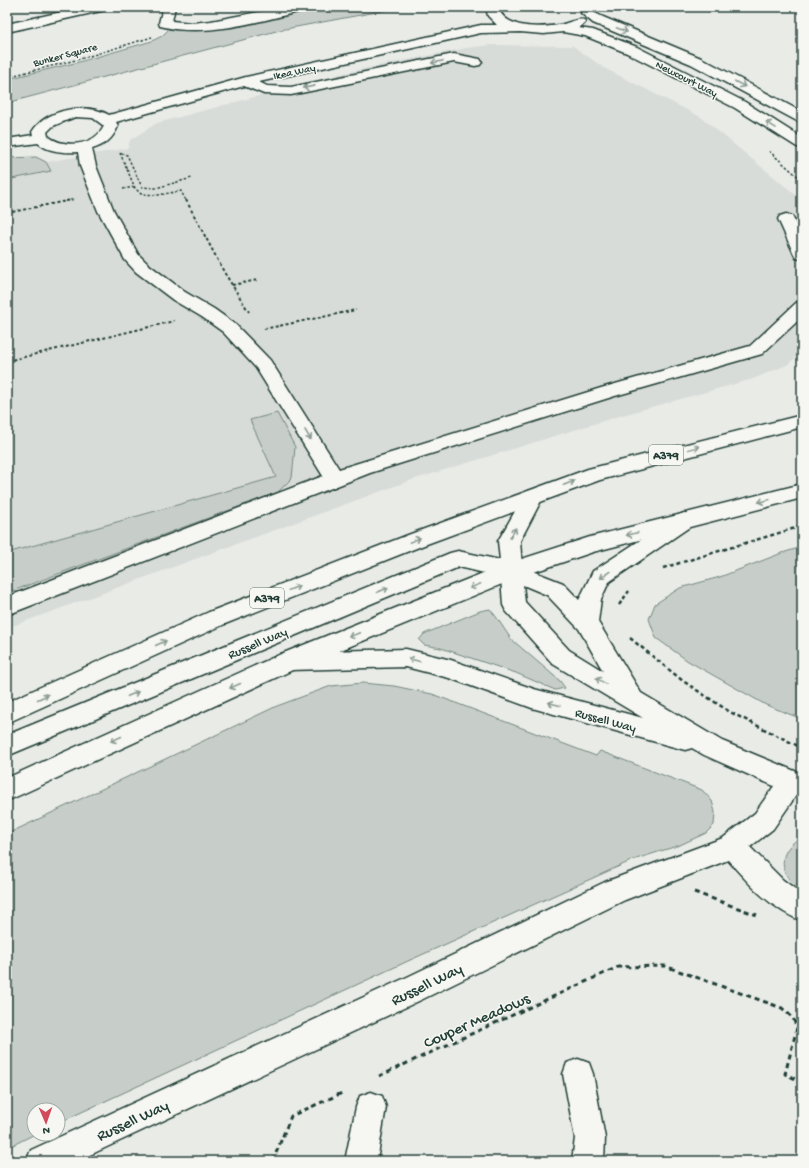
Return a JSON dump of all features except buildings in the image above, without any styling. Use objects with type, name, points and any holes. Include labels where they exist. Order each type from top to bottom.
[{"type":"street","points":[[7,28],[101,7]]},
{"type":"street","points":[[169,7],[165,23],[174,26],[232,22],[302,7]]},
{"type":"street","points":[[566,29],[577,25],[584,19],[586,10]]},
{"type":"street","name":"Newcourt Way","points":[[586,10],[598,20],[696,61],[802,118]]},
{"type":"street","points":[[481,29],[484,20],[493,11],[502,22],[518,29]]},
{"type":"street","name":"Ikea Way","points":[[108,120],[246,81],[481,29],[518,29],[542,31],[566,29]]},
{"type":"street","name":"Newcourt Way","points":[[566,29],[588,33],[632,50],[740,105],[802,144]]},
{"type":"street","points":[[246,81],[264,90],[291,91],[454,58],[475,62]]},
{"type":"street","points":[[87,113],[100,116],[108,120],[111,126],[110,132],[105,138],[98,142],[84,146],[62,148],[52,146],[41,138],[40,132],[44,126],[50,121],[62,116],[87,113]]},
{"type":"street","points":[[7,143],[41,138]]},
{"type":"street","points":[[84,146],[87,162],[106,211],[131,256],[142,268],[179,296],[208,313],[229,328],[263,364],[335,479]]},
{"type":"street","points":[[786,219],[802,254]]},
{"type":"street","points":[[7,606],[363,468],[608,392],[756,350],[802,307]]},
{"type":"street","name":"A379","points":[[7,713],[217,618],[416,540],[595,474],[802,421]]},
{"type":"street","points":[[7,790],[289,661],[511,571],[590,545],[802,491]]},
{"type":"street","name":"Russell Way","points":[[42,1161],[413,989],[614,891],[732,846],[764,821],[796,784],[713,748],[561,657],[528,618],[514,605],[509,541],[533,497]]},
{"type":"street","points":[[587,623],[590,599],[601,577],[684,521]]},
{"type":"street","name":"Russell Way","points":[[7,746],[458,559],[511,571],[555,589],[587,623],[634,702]]},
{"type":"street","name":"Russell Way","points":[[289,661],[406,658],[451,669],[532,698],[713,748]]},
{"type":"street","points":[[732,846],[759,876],[788,901],[802,908]]},
{"type":"street","points":[[578,1074],[590,1138],[588,1161]]},
{"type":"street","points":[[360,1098],[361,1161]]},
{"type":"path","name":"Bunker Square","points":[[7,77],[138,43]]},
{"type":"path","points":[[119,152],[135,187],[141,194],[158,195],[181,191],[232,286],[252,317]]},
{"type":"path","points":[[7,214],[135,187]]},
{"type":"path","points":[[232,286],[258,280]]},
{"type":"path","points":[[7,361],[244,304]]},
{"type":"path","points":[[261,330],[356,310]]},
{"type":"path","points":[[661,568],[802,526]]},
{"type":"path","points":[[616,609],[633,586]]},
{"type":"path","points":[[627,636],[683,681],[730,712],[802,748]]},
{"type":"path","name":"Couper Meadows","points":[[378,1076],[618,967],[665,966],[782,1008],[793,1018],[797,1028],[785,1074],[802,1082]]},
{"type":"path","points":[[276,1161],[274,1158],[291,1116],[360,1098]]},
{"type":"shaded area","points":[[320,7],[403,7],[280,30],[7,103],[7,79],[79,62],[152,41],[162,36],[169,29],[179,31],[228,28],[274,19]]},
{"type":"shaded area","points":[[490,45],[573,46],[604,68],[701,117],[802,200],[802,352],[787,365],[753,379],[623,415],[409,481],[7,628],[7,158],[36,157],[46,162],[128,148],[130,140],[157,123],[352,71],[466,48]]},
{"type":"shaded area","points":[[36,157],[46,162],[51,171],[7,180],[7,158]]},
{"type":"shaded area","points":[[277,413],[295,447],[292,478],[278,492],[7,593],[7,553],[276,477],[250,420]]},
{"type":"shaded area","points":[[802,547],[802,719],[766,705],[688,661],[656,638],[649,619],[655,604],[680,588],[720,577],[782,553]]},
{"type":"shaded area","points":[[490,609],[511,639],[560,681],[565,688],[555,690],[516,673],[441,648],[424,645],[419,640],[424,634],[480,611]]},
{"type":"shaded area","points":[[363,683],[394,686],[432,694],[596,756],[600,751],[702,790],[712,801],[715,812],[714,825],[706,833],[680,845],[633,860],[408,961],[66,1119],[66,1102],[26,1102],[26,1138],[7,1148],[7,834],[277,706],[331,686]]},
{"type":"shaded area","points":[[802,837],[802,882],[795,886],[785,873],[784,859],[785,853],[789,847]]}]
